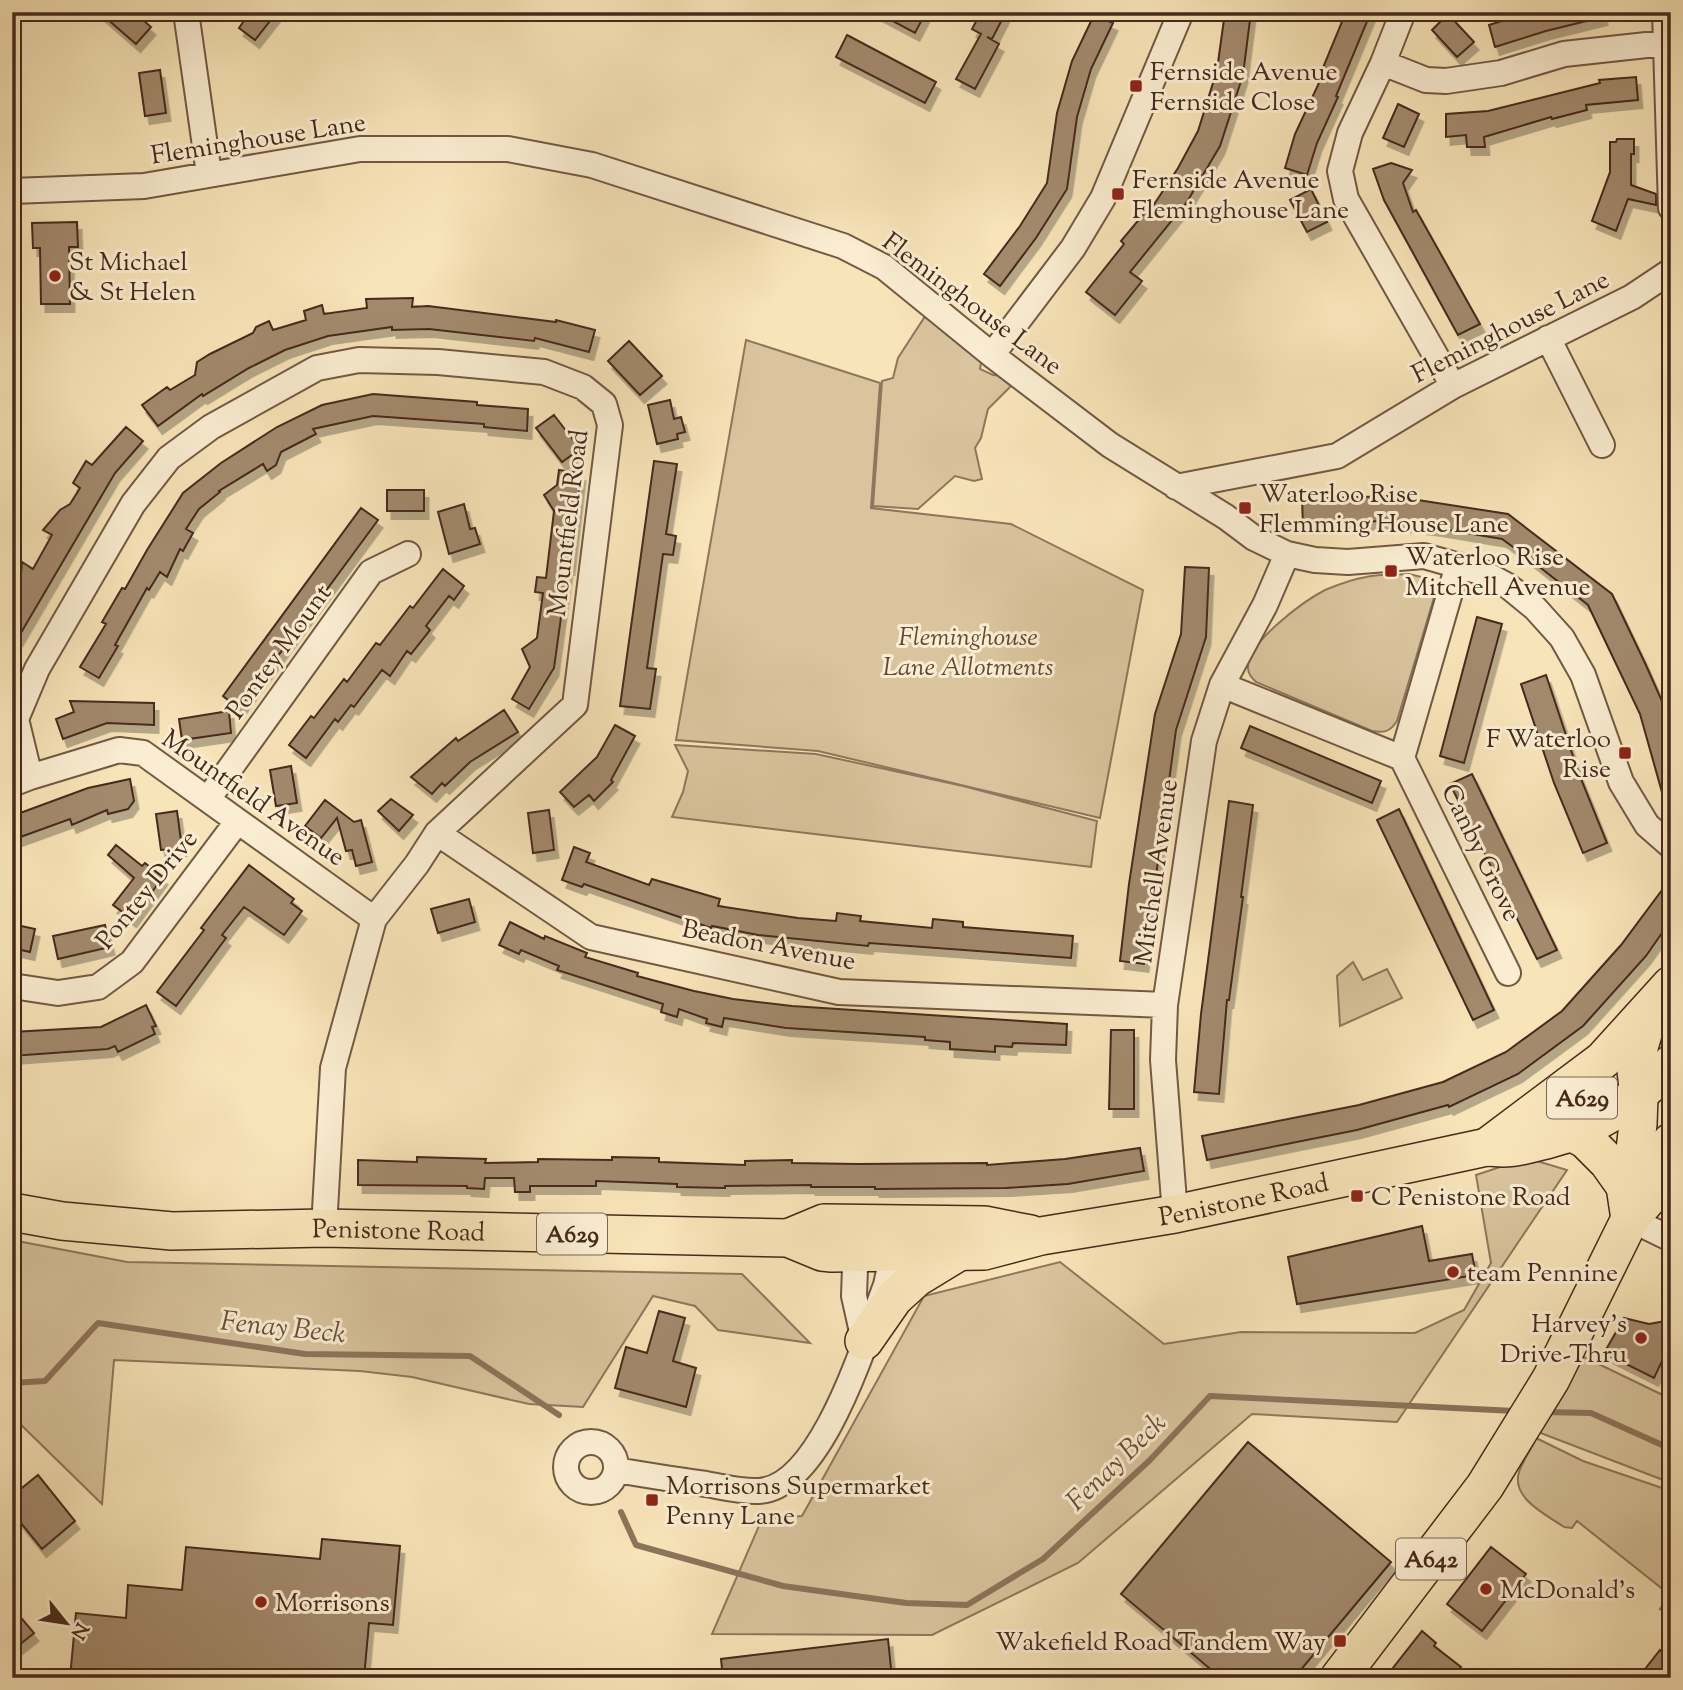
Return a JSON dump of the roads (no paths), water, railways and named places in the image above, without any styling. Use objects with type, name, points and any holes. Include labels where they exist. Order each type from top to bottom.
[{"type":"highway","name":"Penistone Road","points":[[12,1212],[62,1221],[172,1231],[324,1228],[788,1238],[824,1223],[873,1239],[958,1252],[984,1251],[1041,1236],[1175,1214],[1500,1137],[1603,1060],[1667,1005]]},
{"type":"highway","name":"A642","points":[[1339,1678],[1485,1486],[1551,1379],[1628,1202],[1639,1096],[1635,1062],[1644,1030],[1667,1005]]},
{"type":"highway","name":"A629","points":[[1500,1137],[1576,1102],[1615,1074],[1638,1051]]},
{"type":"highway","name":"Penistone Road","points":[[1500,1137],[1509,1150],[1573,1133],[1596,1123],[1639,1096],[1671,1064]]},
{"type":"highway","points":[[1573,1133],[1586,1140],[1608,1162],[1628,1202]]},
{"type":"highway","name":"A642","points":[[1628,1202],[1649,1197],[1671,1142]]},
{"type":"highway","name":"Penistone Road","points":[[873,1239],[984,1225],[1041,1236]]},
{"type":"highway","points":[[864,1341],[894,1298],[916,1278],[958,1252]]},
{"type":"street","points":[[186,12],[209,174]]},
{"type":"street","points":[[992,355],[1073,248],[1103,198],[1181,12]]},
{"type":"street","points":[[1403,12],[1383,63],[1350,133],[1340,171],[1346,199],[1453,386]]},
{"type":"street","points":[[1665,12],[1671,208]]},
{"type":"street","points":[[1383,63],[1426,80],[1446,81],[1501,73],[1564,54],[1665,43]]},
{"type":"street","name":"Fleminghouse Lane","points":[[12,191],[144,186],[360,149],[508,149],[592,165],[844,246],[884,267],[992,355],[1110,445],[1176,487],[1337,456],[1453,386],[1632,297],[1671,271]]},
{"type":"street","points":[[1548,338],[1602,445]]},
{"type":"street","name":"Mountfield Road","points":[[21,781],[16,719],[37,668],[133,505],[169,458],[211,427],[317,368],[359,360],[438,362],[544,372],[583,387],[604,404],[610,425],[575,705],[437,833],[417,864],[374,919],[333,1068],[324,1228]]},
{"type":"street","points":[[1176,487],[1226,517],[1254,538],[1287,554],[1315,560],[1348,562],[1424,556],[1484,573],[1508,586],[1535,608],[1562,638],[1583,675],[1621,782],[1647,825],[1671,846]]},
{"type":"street","name":"Pontey Mount","points":[[208,799],[371,572],[408,554]]},
{"type":"street","name":"Mitchell Avenue","points":[[1175,1214],[1163,1060],[1165,1005],[1204,741],[1222,685],[1265,606],[1287,554]]},
{"type":"street","points":[[1222,685],[1402,758],[1458,565]]},
{"type":"street","name":"Mountfield Avenue","points":[[21,781],[118,750],[143,753],[374,919]]},
{"type":"street","name":"Canby Grove","points":[[1402,758],[1508,973]]},
{"type":"street","name":"Pontey Drive","points":[[12,986],[58,992],[98,987],[132,962],[237,822]]},
{"type":"street","name":"Beadon Avenue","points":[[437,833],[592,937],[839,992],[1165,1005]]},
{"type":"street","points":[[1628,1202],[1671,1239]]},
{"type":"street","points":[[616,1470],[760,1491],[782,1485],[802,1468],[821,1439],[847,1389],[886,1285],[889,1271],[873,1239]]},
{"type":"street","points":[[864,1341],[854,1296],[873,1239]]},
{"type":"waterway","name":"Fenay Beck","points":[[12,1383],[45,1381],[98,1323],[305,1354],[470,1356],[559,1415]]},
{"type":"waterway","name":"Fenay Beck","points":[[621,1512],[636,1545],[783,1586],[906,1603],[967,1605],[1043,1559],[1150,1460],[1210,1396],[1515,1411]]},
{"type":"waterway","name":"Fenay Beck","points":[[1544,1412],[1591,1413],[1671,1449]]},
{"type":"place","name":"Fernside Avenue Fernside Close","points":[[1136,86]]},
{"type":"place","name":"Fernside Avenue Fleminghouse Lane","points":[[1118,194]]},
{"type":"place","name":"St Michael & St Helen","points":[[55,276]]},
{"type":"place","name":"Waterloo Rise Flemming House Lane","points":[[1245,508]]},
{"type":"place","name":"Waterloo Rise Mitchell Avenue","points":[[1391,571]]},
{"type":"place","name":"F Waterloo Rise","points":[[1625,753]]},
{"type":"place","name":"C Penistone Road","points":[[1357,1196]]},
{"type":"place","name":"team Pennine","points":[[1453,1272]]},
{"type":"place","name":"Harvey's Drive-Thru","points":[[1641,1338]]},
{"type":"place","name":"Morrisons Supermarket Penny Lane","points":[[652,1500]]},
{"type":"place","name":"McDonald's","points":[[1486,1589]]},
{"type":"place","name":"Morrisons","points":[[261,1602]]},
{"type":"place","name":"Wakefield Road Tandem Way","points":[[1340,1641]]},
{"type":"park label","name":"Fleminghouse Lane Allotments","points":[[968,651]]}]
